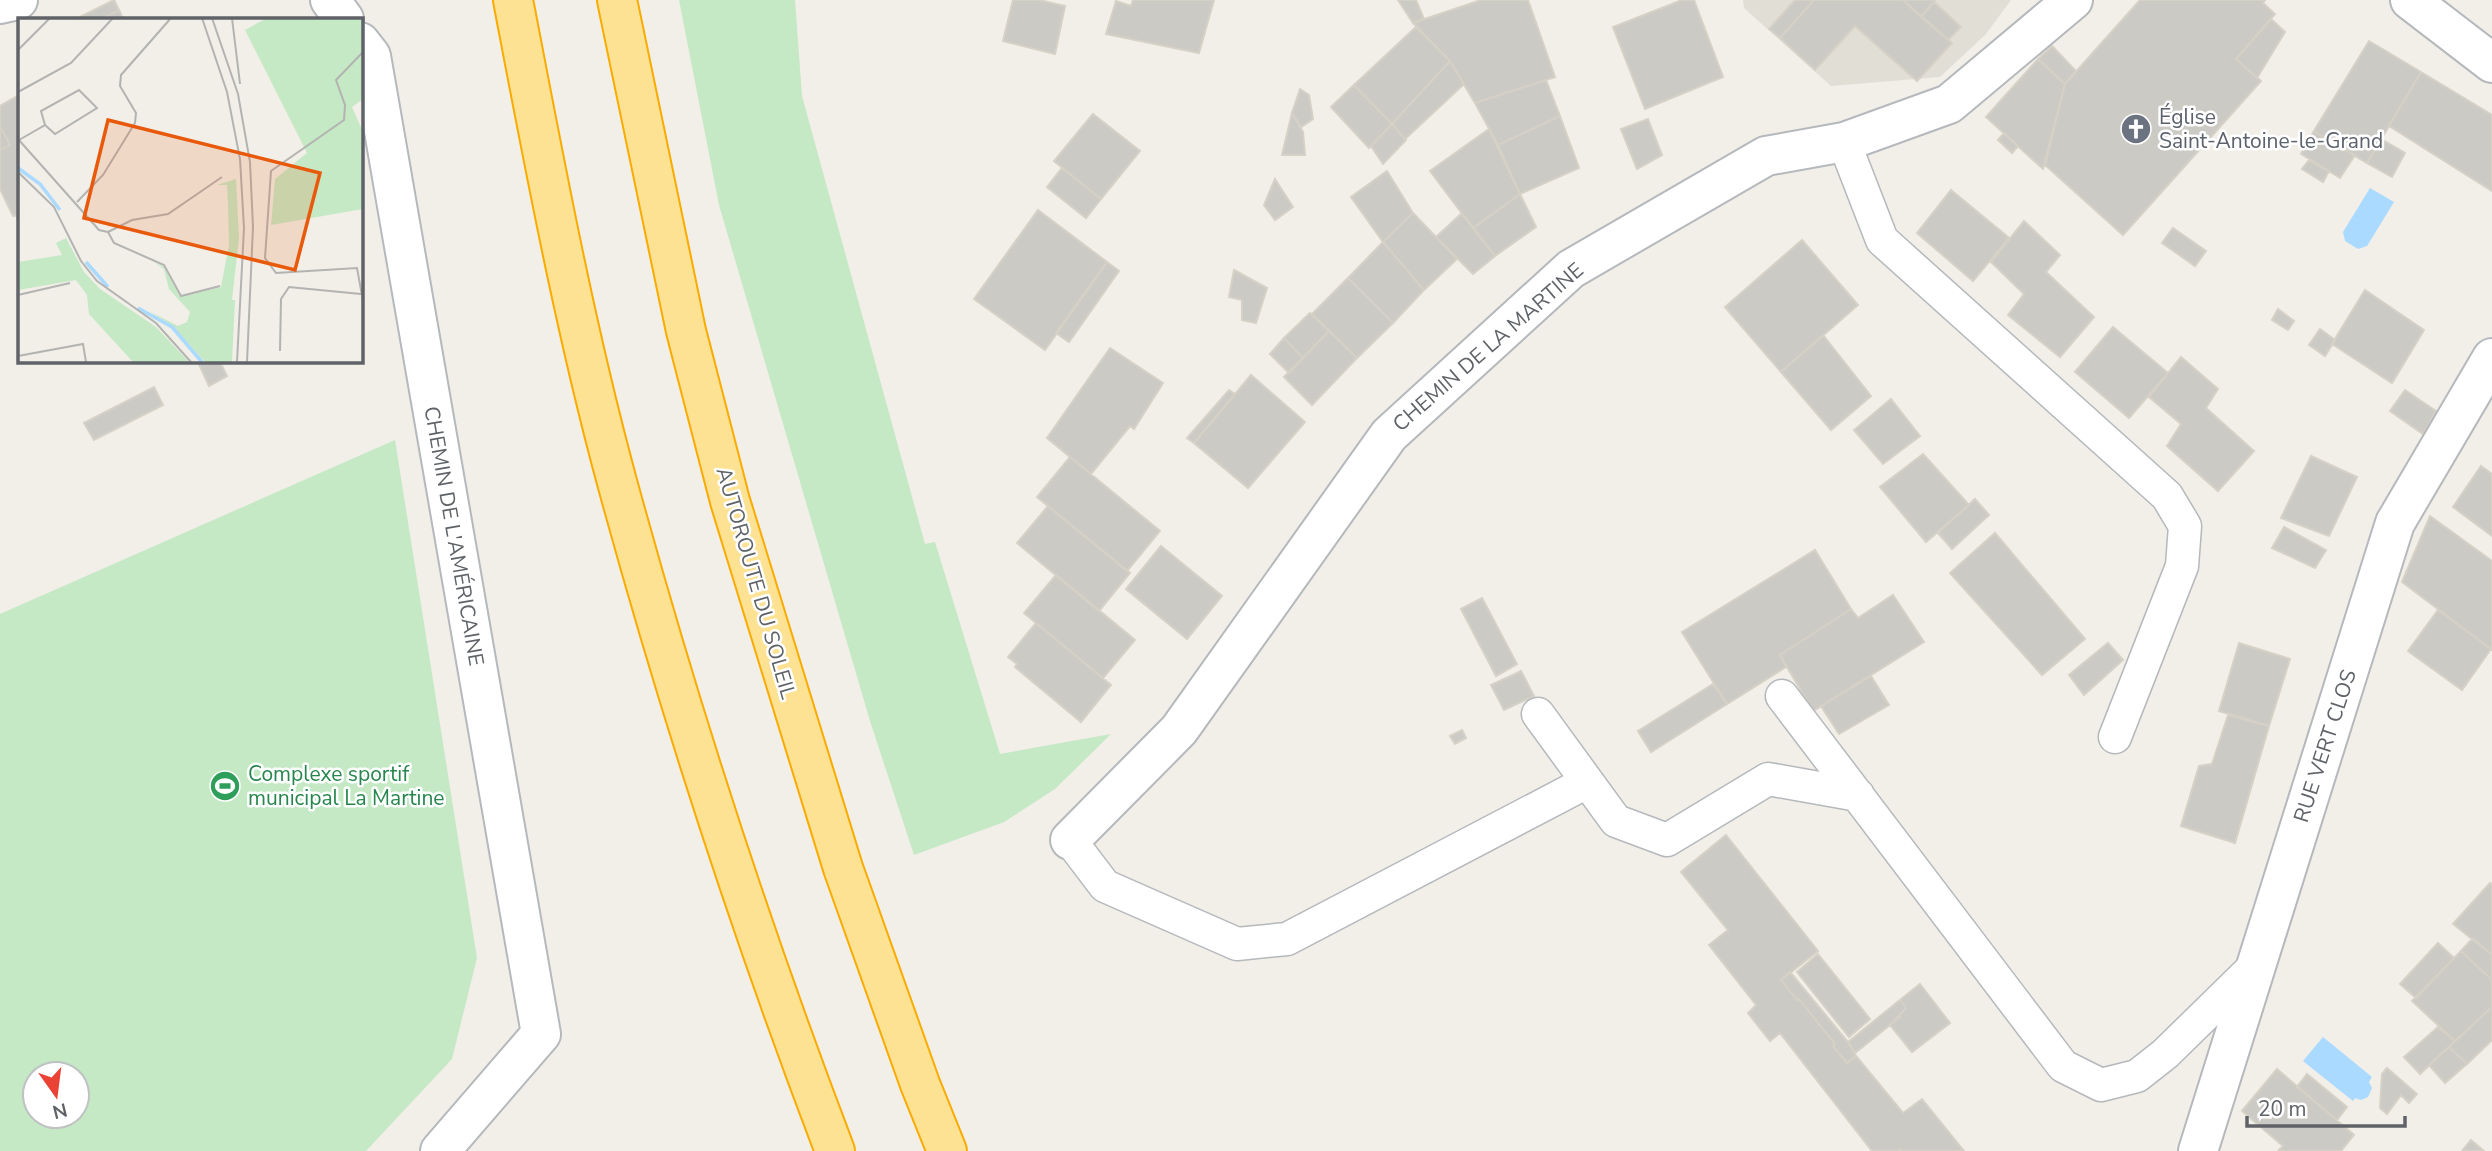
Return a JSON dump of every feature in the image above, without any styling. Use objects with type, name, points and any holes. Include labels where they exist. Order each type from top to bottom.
[{"type":"highway","points":[[513,0],[554,212],[616,480],[684,718],[731,865],[835,1151]]},
{"type":"highway","name":"AUTOROUTE DU SOLEIL","points":[[617,0],[686,331],[730,501],[843,868],[919,1084],[947,1151]]},
{"type":"street","points":[[0,4],[18,0]]},
{"type":"street","points":[[330,0],[343,18]]},
{"type":"street","name":"CHEMIN DE LA MARTINE","points":[[1070,840],[1179,730],[1389,435],[1571,269],[1766,156],[1844,142],[1949,104],[2073,0]]},
{"type":"street","points":[[2410,0],[2492,63]]},
{"type":"street","name":"CHEMIN DE L'AMÉRICAINE","points":[[362,45],[371,56],[541,1034],[440,1151]]},
{"type":"street","name":"RUE VERT CLOS","points":[[2198,1151],[2395,523],[2492,358]]},
{"type":"lane","points":[[1844,142],[1882,240],[2167,496],[2185,526],[2182,566],[2115,737]]},
{"type":"lane","points":[[1782,696],[2063,1066],[2101,1085],[2137,1076],[2165,1054],[2256,965]]},
{"type":"lane","points":[[1538,715],[1616,821],[1667,840],[1768,779],[1857,795]]},
{"type":"lane","points":[[1070,840],[1105,886],[1237,944],[1287,939],[1587,782]]},
{"type":"shaded area","points":[[1743,0],[2011,0],[1986,34],[1940,77],[1831,86],[1744,8]]},
{"type":"green space","points":[[679,0],[795,0],[802,96],[925,544],[935,542],[1000,754],[1111,734],[1055,789],[1004,822],[914,855],[870,721],[719,205]]},
{"type":"green space","name":"Complexe sportif municipal La Martine","points":[[395,440],[477,958],[452,1059],[366,1151],[0,1151],[0,614]]},
{"type":"water","points":[[2370,188],[2394,202],[2367,246],[2358,249],[2345,241],[2343,232]]},
{"type":"water","points":[[2323,1037],[2372,1077],[2369,1082],[2372,1088],[2368,1097],[2361,1100],[2355,1098],[2353,1101],[2303,1061]]},
{"type":"building","points":[[114,0],[119,10],[104,18],[78,18]]},
{"type":"building","points":[[1013,0],[1039,0],[1065,6],[1055,54],[1003,41]]},
{"type":"building","points":[[1133,0],[1214,0],[1199,53],[1106,34],[1116,1],[1131,6]]},
{"type":"building","points":[[1398,0],[1416,0],[1424,19],[1413,23]]},
{"type":"building","points":[[1481,0],[1528,0],[1555,77],[1475,103],[1450,61],[1413,23]]},
{"type":"building","points":[[1682,0],[1694,0],[1723,77],[1645,109],[1613,27]]},
{"type":"building","points":[[1795,0],[1814,0],[1780,38],[1769,29]]},
{"type":"building","points":[[1814,0],[1903,0],[1952,43],[1917,81],[1855,26],[1815,70],[1780,38]]},
{"type":"building","points":[[1903,0],[1935,0],[1921,17]]},
{"type":"building","name":"Église Saint-Antoine-le-Grand","points":[[2140,0],[2265,0],[2263,3],[2275,14],[2236,59],[2261,81],[2123,235],[2045,165],[2065,84]]},
{"type":"building","points":[[1934,2],[1961,27],[1948,40],[1921,17]]},
{"type":"building","points":[[119,10],[123,18],[104,18]]},
{"type":"building","points":[[2271,19],[2285,32],[2257,78],[2236,59]]},
{"type":"building","points":[[1416,27],[1450,61],[1392,124],[1354,85]]},
{"type":"building","points":[[2369,41],[2421,72],[2367,163],[2314,131]]},
{"type":"building","points":[[2052,46],[2076,71],[2065,84],[2038,59]]},
{"type":"building","points":[[2038,59],[2065,84],[2043,169],[1986,117]]},
{"type":"building","points":[[1450,61],[1464,84],[1405,139],[1392,124]]},
{"type":"building","points":[[2421,72],[2492,115],[2492,191],[2389,126]]},
{"type":"building","points":[[1546,80],[1560,116],[1498,145],[1475,103]]},
{"type":"building","points":[[1354,85],[1392,124],[1369,148],[1331,107]]},
{"type":"building","points":[[1300,89],[1309,95],[1313,119],[1301,127],[1292,113]]},
{"type":"building","points":[[18,96],[18,220],[16,215],[13,216],[0,189],[0,150],[10,145],[0,126],[0,106]]},
{"type":"building","points":[[1292,113],[1303,132],[1305,155],[1282,155]]},
{"type":"building","points":[[1093,114],[1140,151],[1101,199],[1054,161]]},
{"type":"building","points":[[1560,116],[1579,168],[1520,194],[1498,145]]},
{"type":"building","points":[[1648,119],[1662,155],[1637,169],[1621,129]]},
{"type":"building","points":[[1392,124],[1406,140],[1383,164],[1371,146]]},
{"type":"building","points":[[0,126],[10,145],[0,150]]},
{"type":"building","points":[[1489,129],[1520,194],[1473,228],[1430,171]]},
{"type":"building","points":[[2314,131],[2355,155],[2340,178],[2301,154]]},
{"type":"building","points":[[2004,133],[2018,146],[2012,153],[1998,140]]},
{"type":"building","points":[[2381,139],[2405,153],[2392,177],[2367,163]]},
{"type":"building","points":[[2309,160],[2329,171],[2323,182],[2302,169]]},
{"type":"building","points":[[1062,168],[1101,199],[1086,218],[1047,187]]},
{"type":"building","points":[[1387,171],[1413,213],[1383,242],[1351,197]]},
{"type":"building","points":[[1275,179],[1293,207],[1275,220],[1264,205]]},
{"type":"building","points":[[1951,190],[2009,238],[1973,281],[1917,233]]},
{"type":"building","points":[[1520,194],[1536,227],[1495,256],[1473,228]]},
{"type":"building","points":[[1038,210],[1107,262],[1045,350],[974,299]]},
{"type":"building","points":[[1413,213],[1457,259],[1424,290],[1383,242]]},
{"type":"building","points":[[1462,213],[1495,256],[1473,274],[1436,237]]},
{"type":"building","points":[[2024,221],[2060,255],[2046,272],[2094,317],[2060,357],[2008,315],[2024,294],[1991,262]]},
{"type":"building","points":[[2173,228],[2206,251],[2195,266],[2162,243]]},
{"type":"building","points":[[1802,240],[1858,305],[1781,372],[1725,307]]},
{"type":"building","points":[[1383,242],[1424,290],[1393,323],[1348,278]]},
{"type":"building","points":[[1107,262],[1119,271],[1069,342],[1056,333]]},
{"type":"building","points":[[1234,270],[1267,288],[1256,323],[1242,320],[1242,300],[1229,297]]},
{"type":"building","points":[[1348,278],[1393,323],[1357,358],[1312,314]]},
{"type":"building","points":[[2365,290],[2424,330],[2392,383],[2332,344]]},
{"type":"building","points":[[2278,309],[2294,321],[2288,330],[2272,320]]},
{"type":"building","points":[[1310,313],[1329,331],[1303,358],[1284,338]]},
{"type":"building","points":[[2113,327],[2168,373],[2129,418],[2075,372]]},
{"type":"building","points":[[2320,329],[2335,340],[2325,356],[2309,345]]},
{"type":"building","points":[[1329,331],[1357,358],[1312,405],[1284,377]]},
{"type":"building","points":[[1823,335],[1871,396],[1831,430],[1781,372]]},
{"type":"building","points":[[1284,338],[1303,358],[1289,373],[1270,354]]},
{"type":"building","points":[[1110,348],[1163,383],[1134,429],[1130,426],[1091,474],[1047,438]]},
{"type":"building","points":[[2181,357],[2218,389],[2206,408],[2254,451],[2218,491],[2167,446],[2181,424],[2149,397]]},
{"type":"building","points":[[198,362],[220,362],[227,376],[209,386]]},
{"type":"building","points":[[1251,375],[1305,422],[1248,488],[1194,443]]},
{"type":"building","points":[[154,387],[163,405],[94,440],[84,423]]},
{"type":"building","points":[[1229,390],[1235,394],[1194,443],[1187,438]]},
{"type":"building","points":[[2405,390],[2436,411],[2423,434],[2390,411]]},
{"type":"building","points":[[1891,399],[1920,436],[1883,464],[1854,430]]},
{"type":"building","points":[[1923,454],[1969,505],[1926,542],[1880,487]]},
{"type":"building","points":[[2311,456],[2357,477],[2329,536],[2281,518]]},
{"type":"building","points":[[1070,457],[1160,531],[1127,571],[1037,497]]},
{"type":"building","points":[[2481,466],[2492,474],[2492,536],[2453,507]]},
{"type":"building","points":[[1975,499],[1989,515],[1952,549],[1938,533]]},
{"type":"building","points":[[1048,506],[1130,573],[1099,611],[1017,543]]},
{"type":"building","points":[[2430,516],[2492,561],[2492,650],[2402,582]]},
{"type":"building","points":[[2284,527],[2326,550],[2315,568],[2272,548]]},
{"type":"building","points":[[1995,533],[2085,639],[2042,675],[1950,573]]},
{"type":"building","points":[[1161,546],[1222,596],[1187,639],[1126,589]]},
{"type":"building","points":[[1815,550],[1851,609],[1780,655],[1786,667],[1727,704],[1682,632]]},
{"type":"building","points":[[1056,575],[1135,640],[1103,678],[1024,613]]},
{"type":"building","points":[[1893,595],[1924,642],[1813,711],[1780,655],[1851,609],[1858,618]]},
{"type":"building","points":[[1482,598],[1517,664],[1496,676],[1461,609]]},
{"type":"building","points":[[2438,610],[2491,649],[2462,690],[2408,651]]},
{"type":"building","points":[[1036,623],[1111,685],[1081,722],[1015,667],[1017,664],[1008,657]]},
{"type":"building","points":[[2108,643],[2123,660],[2084,695],[2069,675]]},
{"type":"building","points":[[2239,643],[2290,659],[2269,726],[2219,711]]},
{"type":"building","points":[[1521,671],[1534,696],[1504,710],[1491,685]]},
{"type":"building","points":[[1871,676],[1889,705],[1839,734],[1821,706]]},
{"type":"building","points":[[1713,684],[1727,704],[1651,752],[1638,731]]},
{"type":"building","points":[[2228,715],[2269,726],[2235,843],[2181,826],[2199,766],[2212,764]]},
{"type":"building","points":[[1462,730],[1466,738],[1455,744],[1450,736]]},
{"type":"building","points":[[1726,835],[1818,951],[1781,980],[1835,1044],[1833,1046],[1847,1063],[1856,1056],[1903,1113],[1922,1099],[1964,1151],[1872,1151],[1780,1033],[1770,1041],[1748,1013],[1756,1005],[1709,945],[1728,930],[1681,872]]},
{"type":"building","points":[[2490,883],[2492,885],[2492,955],[2453,924]]},
{"type":"building","points":[[2473,938],[2492,955],[2492,980],[2461,951]]},
{"type":"building","points":[[2438,943],[2454,958],[2416,998],[2400,984]]},
{"type":"building","points":[[2461,951],[2492,980],[2492,1007],[2455,1041],[2412,1001]]},
{"type":"building","points":[[1818,954],[1870,1019],[1849,1037],[1797,972]]},
{"type":"building","points":[[1790,972],[1848,1042],[1856,1056],[1847,1063],[1833,1046],[1835,1044],[1781,980]]},
{"type":"building","points":[[1920,984],[1950,1023],[1912,1052],[1890,1025],[1906,1008],[1900,1000]]},
{"type":"building","points":[[1900,1000],[1906,1008],[1900,1017],[1855,1053],[1848,1042]]},
{"type":"building","points":[[2492,1007],[2492,1040],[2467,1064],[2449,1047]]},
{"type":"building","points":[[2438,1027],[2455,1041],[2420,1074],[2404,1057]]},
{"type":"building","points":[[2449,1047],[2467,1064],[2445,1083],[2429,1065]]},
{"type":"building","points":[[2387,1068],[2417,1094],[2409,1103],[2401,1095],[2387,1114],[2380,1108],[2382,1074]]},
{"type":"building","points":[[2277,1069],[2354,1135],[2341,1151],[2278,1151],[2283,1146],[2242,1111]]},
{"type":"building","points":[[2307,1074],[2347,1107],[2337,1120],[2297,1087]]},
{"type":"building","points":[[2471,1140],[2484,1151],[2462,1151]]},
{"type":"place","name":"Église Saint-Antoine-le-Grand","points":[[2136,129]]},
{"type":"place","name":"Complexe sportif municipal La Martine","points":[[225,786]]}]
